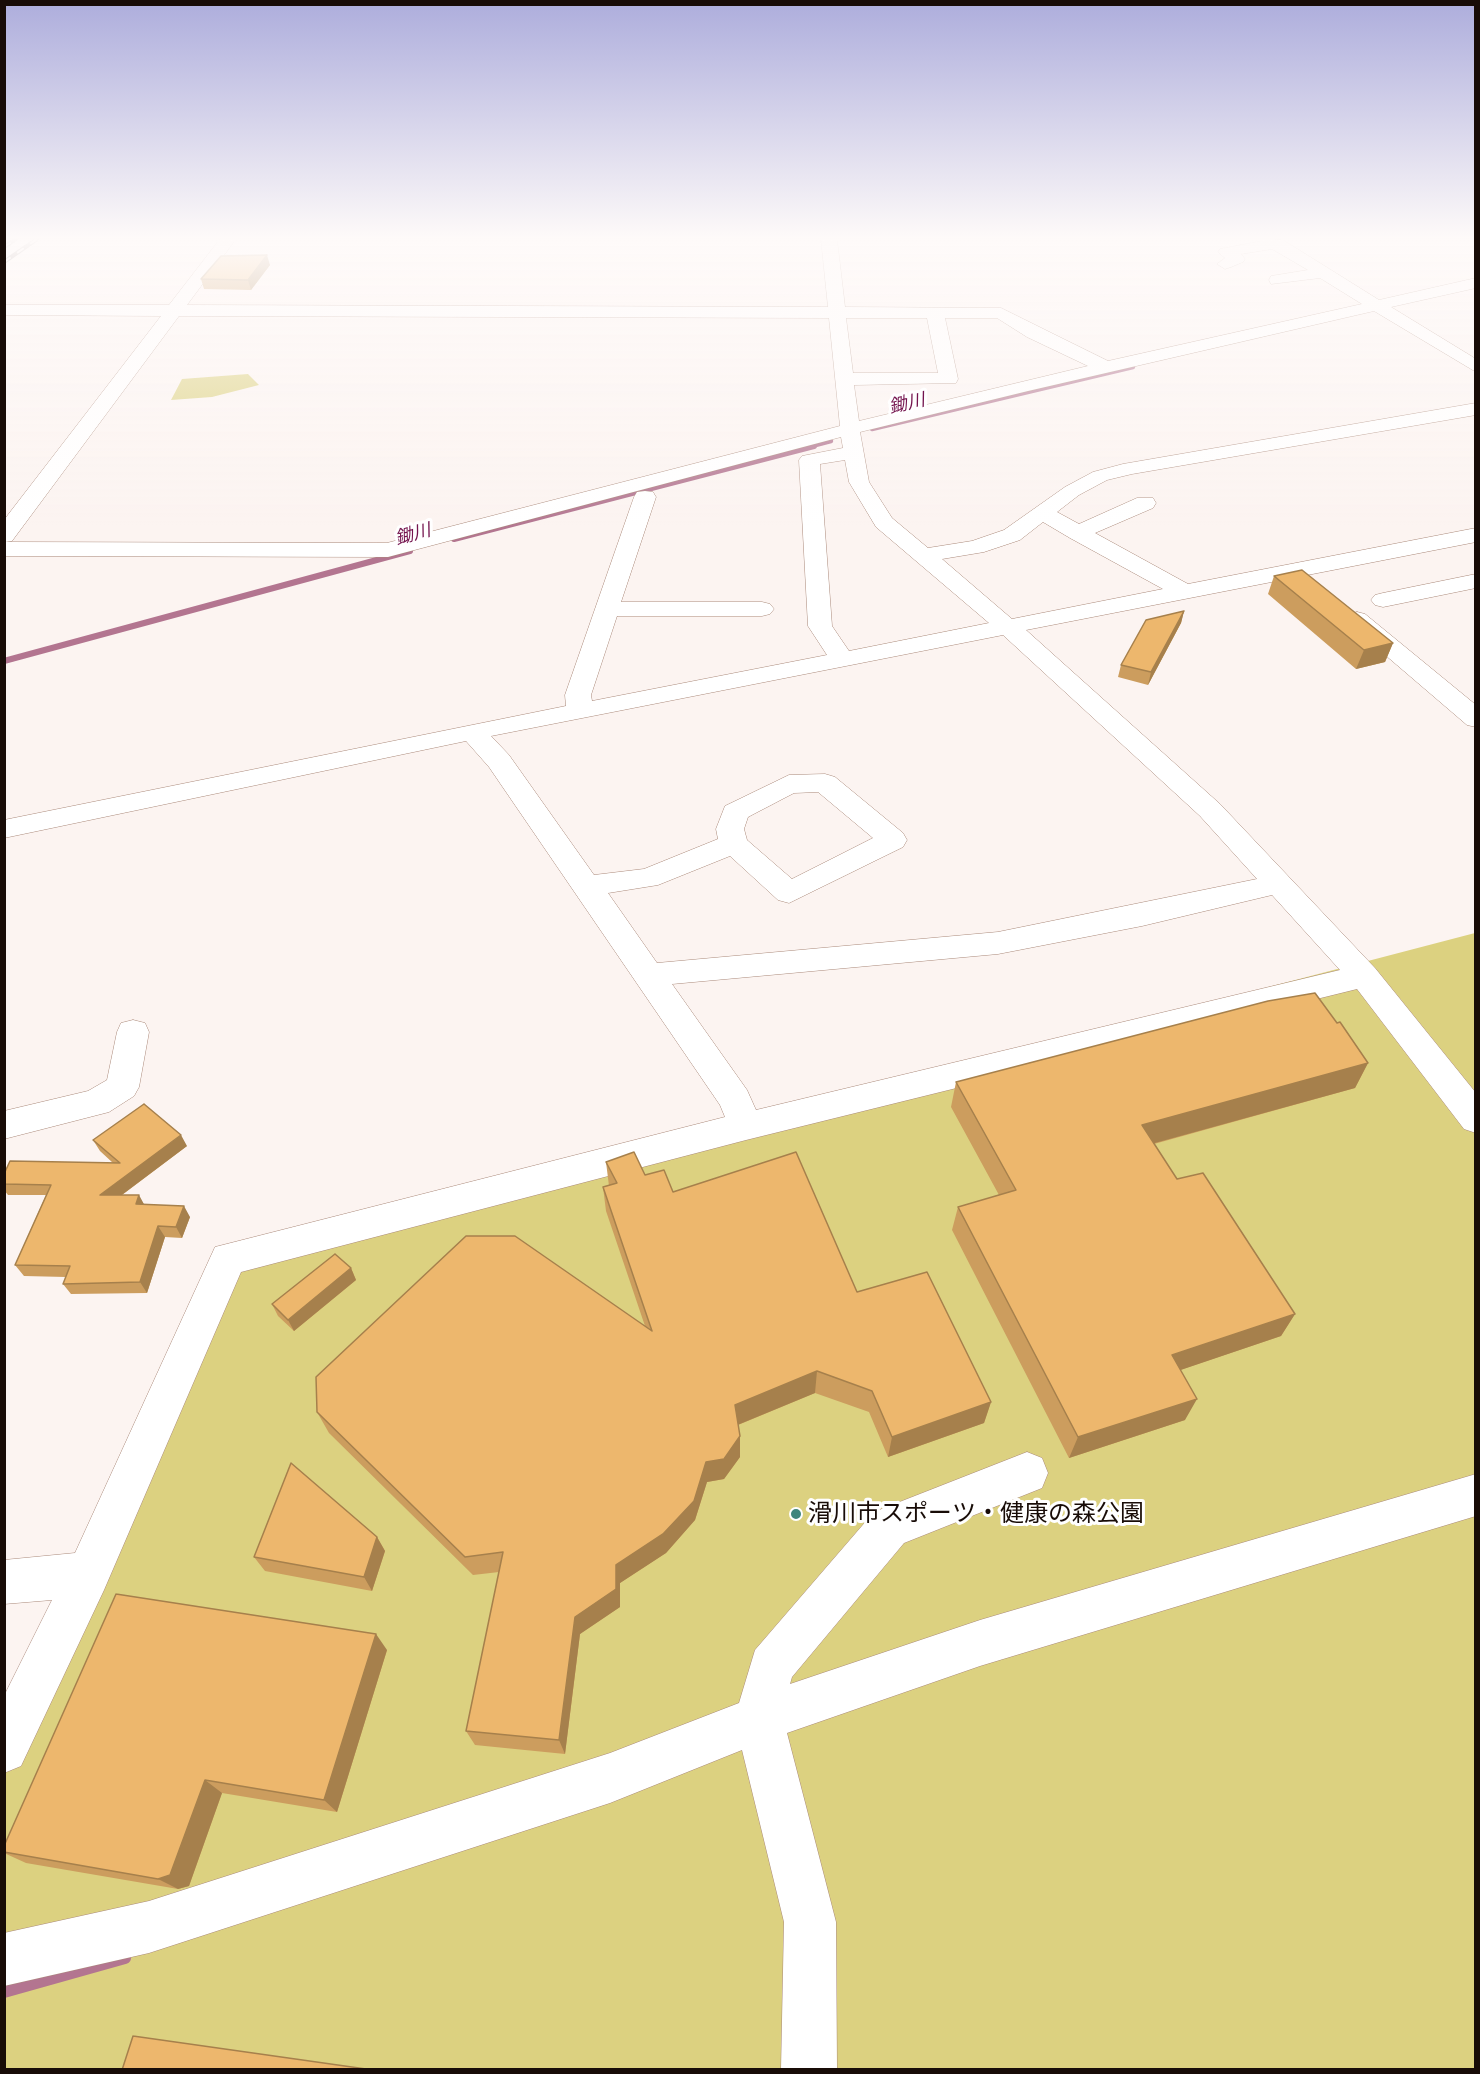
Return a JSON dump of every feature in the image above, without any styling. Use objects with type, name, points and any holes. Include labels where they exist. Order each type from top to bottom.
[{"type":"street","points":[[4,536],[153,336]]},
{"type":"street","points":[[839,336],[859,482],[884,522],[1007,627],[1210,810],[1364,976],[1476,1119]]},
{"type":"street","points":[[844,379],[949,379],[940,336]]},
{"type":"street","points":[[1039,336],[1105,367]]},
{"type":"street","points":[[4,549],[363,552],[388,550],[852,442],[1105,367],[1247,336]]},
{"type":"street","points":[[1425,336],[1476,367]]},
{"type":"street","points":[[922,556],[976,547],[1012,535],[1100,476],[1130,468],[1476,409]]},
{"type":"street","points":[[843,659],[820,626],[809,460],[852,442]]},
{"type":"street","points":[[580,711],[578,695],[608,609],[640,491]]},
{"type":"street","points":[[1078,533],[1145,503]]},
{"type":"street","points":[[1042,513],[1185,592]]},
{"type":"street","points":[[4,829],[472,732],[1476,535]]},
{"type":"street","points":[[1298,569],[1476,719]]},
{"type":"street","points":[[1383,600],[1476,581]]},
{"type":"street","points":[[608,609],[762,609]]},
{"type":"street","points":[[472,732],[499,761],[649,975],[735,1100],[746,1126]]},
{"type":"street","points":[[825,783],[893,840],[789,893],[734,844],[730,829],[735,812],[789,784],[825,783]]},
{"type":"street","points":[[587,886],[648,878],[734,844]]},
{"type":"street","points":[[649,975],[998,942],[1142,915],[1278,884]]},
{"type":"street","points":[[4,1749],[88,1574],[228,1259],[746,1126],[1364,976]]},
{"type":"street","points":[[4,1125],[97,1102],[122,1087],[133,1032]]},
{"type":"street","points":[[808,2070],[810,1922],[759,1719],[771,1666],[889,1527],[1027,1473]]},
{"type":"street","points":[[4,1960],[149,1927],[610,1778],[759,1719],[980,1643],[1476,1495]]},
{"type":"street","points":[[4,1582],[88,1574]]},
{"type":"shaded area","points":[[248,374],[259,385],[212,397],[171,400],[182,379]]},
{"type":"shaded area","name":"滑川市スポーツ・健康の森公園","points":[[1475,933],[1475,2069],[5,2070],[5,1769],[228,1259]]},
{"type":"building","points":[[1302,570],[1393,643],[1364,650],[1274,576]]},
{"type":"building","points":[[1184,611],[1151,672],[1121,665],[1146,620]]},
{"type":"building","points":[[1315,993],[1337,1023],[1340,1022],[1368,1063],[1142,1125],[1177,1179],[1203,1173],[1295,1314],[1172,1355],[1197,1399],[1078,1437],[958,1207],[1016,1190],[956,1082],[1268,1001]]},
{"type":"building","points":[[144,1104],[181,1135],[100,1195],[139,1195],[136,1204],[184,1206],[176,1227],[158,1226],[140,1282],[63,1284],[70,1266],[15,1265],[51,1185],[4,1184],[4,1174],[10,1161],[120,1163],[93,1140]]},
{"type":"building","points":[[634,1152],[645,1175],[664,1170],[673,1192],[796,1152],[857,1292],[927,1272],[991,1402],[892,1437],[872,1391],[817,1371],[735,1405],[740,1436],[724,1459],[706,1462],[694,1501],[663,1534],[616,1565],[616,1589],[575,1617],[559,1740],[466,1731],[503,1552],[465,1557],[317,1412],[316,1377],[466,1236],[515,1236],[652,1331],[603,1187],[617,1183],[606,1162]]},
{"type":"building","points":[[335,1254],[351,1268],[288,1320],[272,1304]]},
{"type":"building","points":[[291,1463],[377,1537],[364,1577],[254,1557]]},
{"type":"building","points":[[116,1594],[376,1634],[324,1800],[205,1780],[170,1875],[158,1879],[4,1852],[4,1846]]},
{"type":"building","points":[[133,2036],[366,2069],[122,2070]]},
{"type":"waterway","name":"鋤川","points":[[872,429],[1133,367]]},
{"type":"waterway","name":"鋤川","points":[[808,447],[831,441]]},
{"type":"waterway","name":"鋤川","points":[[454,539],[814,446]]},
{"type":"waterway","name":"鋤川","points":[[4,661],[410,551]]},
{"type":"waterway","points":[[4,1992],[125,1958]]},
{"type":"place","name":"滑川市スポーツ・健康の森公園","points":[[796,1514]]}]
